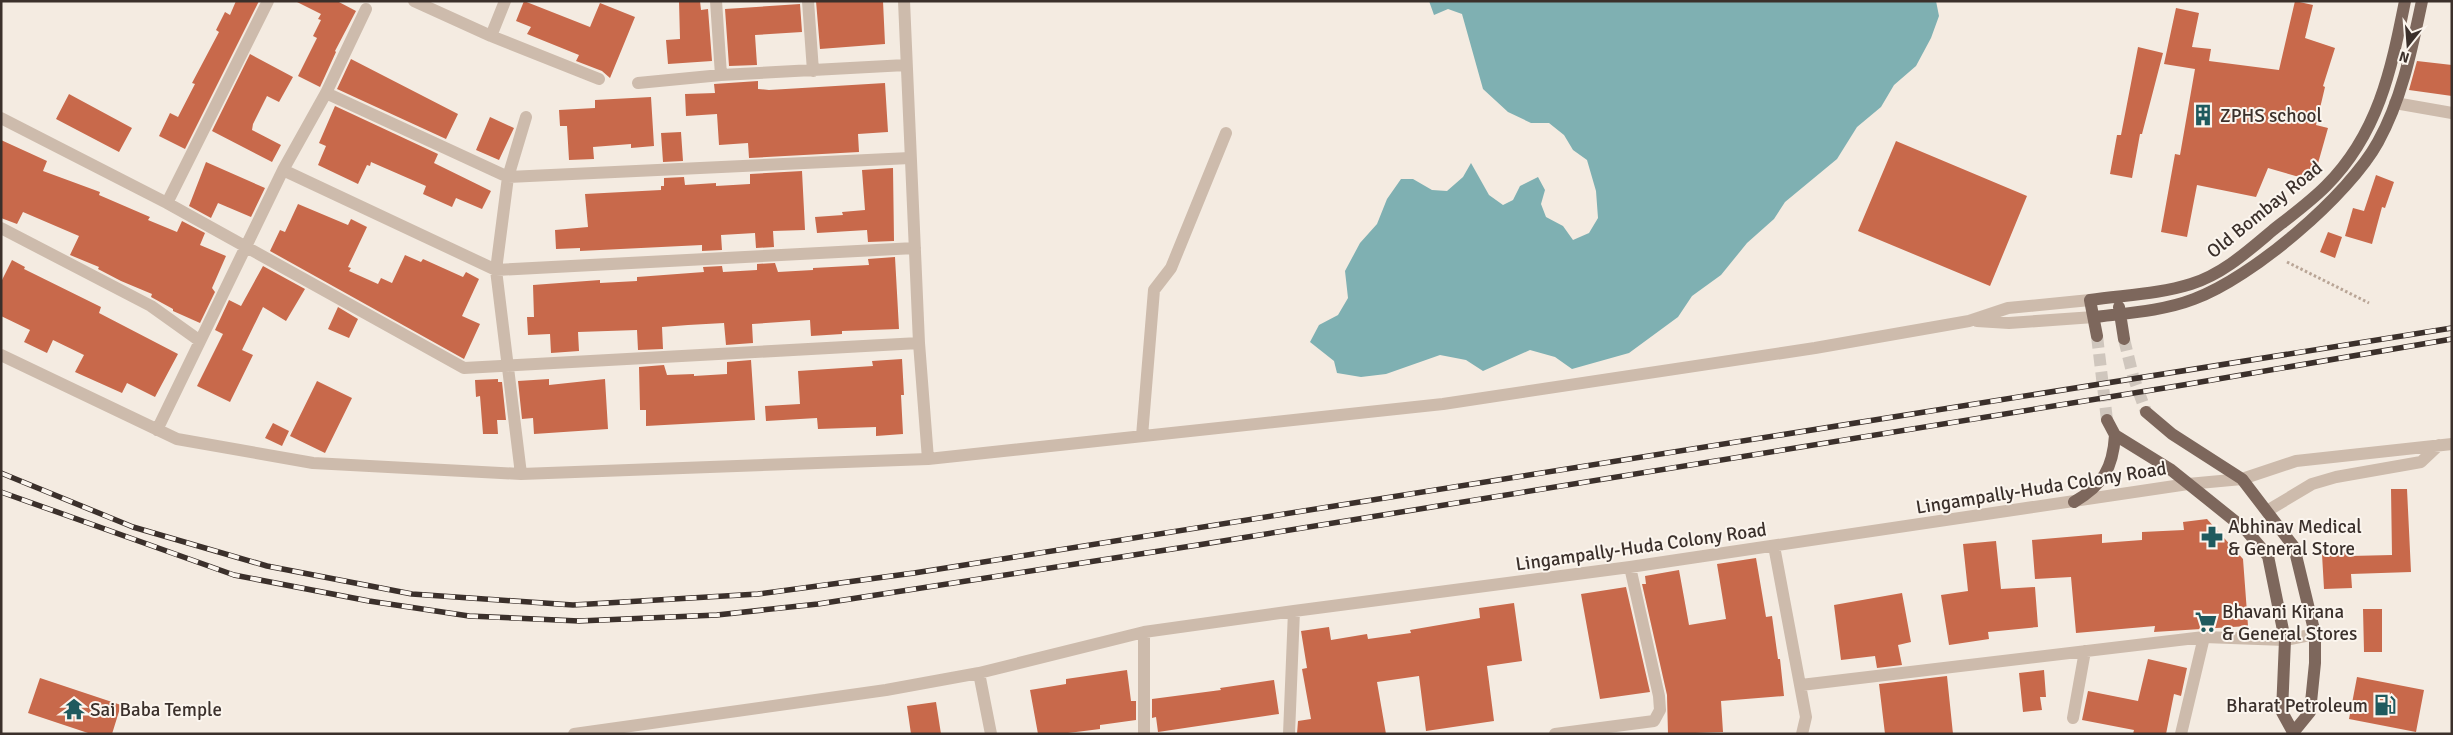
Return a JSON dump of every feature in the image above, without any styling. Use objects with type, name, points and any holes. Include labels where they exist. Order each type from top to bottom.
[{"type":"main road","name":"Old Bombay Road","points":[[2090,300],[2170,289],[2193,283],[2213,274],[2238,259],[2324,188],[2358,149],[2375,116],[2393,57],[2405,1]]},
{"type":"main road","name":"Old Bombay Road","points":[[2094,317],[2167,306],[2193,300],[2233,280],[2318,213],[2355,174],[2378,141],[2395,103],[2422,1]]},
{"type":"main road","points":[[2117,296],[2124,339]]},
{"type":"main road","points":[[2090,300],[2097,336]]},
{"type":"main road","points":[[2107,420],[2116,435],[2170,469],[2246,530],[2268,556],[2285,640],[2282,712],[2292,733],[2310,712],[2315,634],[2294,547],[2242,479],[2172,434],[2146,412]]},
{"type":"main road","points":[[2074,502],[2092,492],[2101,481],[2108,469],[2114,451],[2116,435]]},
{"type":"street","points":[[167,203],[268,1]]},
{"type":"street","points":[[414,1],[491,36],[599,79]]},
{"type":"street","points":[[491,36],[505,1]]},
{"type":"street","points":[[716,1],[721,76]]},
{"type":"street","points":[[808,1],[814,71]]},
{"type":"street","points":[[904,1],[919,344],[928,459]]},
{"type":"street","points":[[157,430],[283,170],[326,93],[366,9]]},
{"type":"street","points":[[638,83],[906,65]]},
{"type":"street","points":[[326,93],[508,177],[910,158]]},
{"type":"street","points":[[2395,103],[2452,113]]},
{"type":"street","points":[[521,474],[496,270],[508,177],[526,117]]},
{"type":"street","points":[[1,118],[167,203],[464,368],[509,364],[919,344]]},
{"type":"street","points":[[1142,436],[1154,290],[1170,268],[1226,133]]},
{"type":"street","points":[[283,170],[496,270],[915,248]]},
{"type":"street","points":[[1,228],[151,306],[200,341]]},
{"type":"street","points":[[1,355],[177,439],[313,464],[521,474],[928,459],[1443,404],[1815,348],[1969,321],[2008,308],[2090,300]]},
{"type":"street","points":[[1969,321],[2010,323],[2094,317]]},
{"type":"street","name":"Lingampally-Huda Colony Road","points":[[574,734],[886,690],[980,674],[1144,632],[1630,567],[2188,484],[2242,479],[2296,461],[2452,444]]},
{"type":"street","points":[[2267,511],[2312,484],[2336,477],[2420,462],[2439,446]]},
{"type":"street","points":[[1774,546],[1806,717],[1802,734]]},
{"type":"street","points":[[1560,733],[1654,721],[1660,710],[1659,696],[1630,567]]},
{"type":"street","points":[[1289,734],[1294,611]]},
{"type":"street","points":[[1144,632],[1144,734]]},
{"type":"street","points":[[1801,684],[2204,637],[2285,640],[2315,634]]},
{"type":"street","points":[[2181,734],[2204,637]]},
{"type":"street","points":[[2073,718],[2085,651]]},
{"type":"street","points":[[980,674],[991,734]]},
{"type":"path","points":[[2269,253],[2369,303]]},
{"type":"water","points":[[1429,1],[1936,1],[1939,16],[1931,38],[1916,66],[1894,85],[1881,107],[1857,127],[1837,159],[1785,202],[1774,219],[1747,243],[1721,275],[1692,296],[1678,317],[1629,353],[1572,369],[1555,357],[1530,350],[1483,371],[1466,360],[1440,355],[1386,374],[1361,377],[1337,373],[1334,361],[1310,342],[1319,325],[1338,315],[1348,298],[1345,271],[1360,243],[1377,224],[1387,199],[1401,179],[1413,179],[1432,190],[1447,191],[1463,177],[1471,163],[1489,195],[1503,205],[1513,200],[1520,186],[1538,177],[1545,190],[1541,204],[1546,217],[1563,226],[1573,240],[1589,233],[1598,218],[1596,191],[1587,160],[1573,150],[1564,135],[1549,123],[1531,123],[1508,112],[1483,89],[1462,14],[1448,9],[1434,15]]},
{"type":"building","points":[[236,1],[259,1],[185,149],[159,136],[170,113],[178,117],[195,84],[192,83],[219,32],[216,30],[225,12],[230,15]]},
{"type":"building","points":[[295,1],[337,1],[356,11],[335,51],[320,87],[298,76],[317,38],[313,36],[321,20],[318,19],[321,14]]},
{"type":"building","points":[[524,1],[590,27],[600,3],[635,17],[610,78],[602,71],[576,61],[579,55],[527,34],[531,27],[516,21]]},
{"type":"building","points":[[679,1],[700,1],[701,10],[708,9],[712,61],[668,64],[666,40],[680,39]]},
{"type":"building","points":[[816,1],[883,1],[885,44],[820,49]]},
{"type":"building","points":[[2295,1],[2313,5],[2305,38],[2335,48],[2323,86],[2325,87],[2316,125],[2328,128],[2313,181],[2268,168],[2256,197],[2197,185],[2187,237],[2161,232],[2175,154],[2180,155],[2195,69],[2164,64],[2176,8],[2199,13],[2192,47],[2211,49],[2209,61],[2279,70]]},
{"type":"building","points":[[800,4],[802,32],[755,35],[757,65],[729,66],[725,9]]},
{"type":"building","points":[[2138,47],[2163,53],[2142,134],[2140,134],[2132,178],[2110,174],[2117,135],[2121,135]]},
{"type":"building","points":[[250,54],[293,77],[279,102],[267,96],[253,124],[252,130],[281,145],[272,162],[212,131]]},
{"type":"building","points":[[351,59],[458,114],[446,139],[337,89]]},
{"type":"building","points":[[2417,61],[2452,65],[2452,96],[2409,90]]},
{"type":"building","points":[[758,81],[758,89],[769,90],[885,83],[888,132],[858,134],[859,152],[749,158],[748,143],[719,145],[717,114],[686,116],[685,94],[715,93],[714,84]]},
{"type":"building","points":[[69,94],[132,128],[119,152],[56,119]]},
{"type":"building","points":[[651,97],[654,146],[631,148],[631,144],[593,147],[594,159],[569,160],[567,126],[560,126],[559,110],[595,108],[595,100]]},
{"type":"building","points":[[335,106],[438,154],[434,163],[491,191],[482,209],[456,198],[452,207],[423,194],[426,186],[371,162],[370,166],[367,165],[358,184],[318,165],[326,146],[319,143]]},
{"type":"building","points":[[490,117],[514,128],[499,160],[476,150]]},
{"type":"building","points":[[681,132],[683,161],[663,162],[661,133]]},
{"type":"building","points":[[1,140],[47,161],[43,171],[100,192],[99,195],[150,217],[148,220],[177,232],[182,221],[205,233],[200,245],[226,256],[212,288],[215,292],[200,323],[173,311],[173,309],[151,297],[152,294],[121,281],[98,269],[99,267],[70,255],[79,236],[23,212],[17,224],[1,218]]},
{"type":"building","points":[[1896,141],[2027,196],[1990,286],[1858,231]]},
{"type":"building","points":[[206,162],[265,188],[251,217],[218,203],[211,218],[189,206]]},
{"type":"building","points":[[893,168],[894,241],[868,242],[867,230],[817,233],[815,217],[843,215],[842,212],[865,210],[862,170]]},
{"type":"building","points":[[802,171],[805,230],[773,231],[774,247],[756,248],[755,233],[721,235],[722,250],[702,251],[702,245],[580,251],[580,248],[556,249],[555,230],[588,227],[585,194],[661,190],[661,186],[664,186],[664,178],[684,177],[685,185],[716,183],[716,186],[750,184],[750,174]]},
{"type":"building","points":[[2376,175],[2394,182],[2385,208],[2382,207],[2372,244],[2345,236],[2353,208],[2364,211]]},
{"type":"building","points":[[298,204],[348,225],[351,219],[367,227],[348,267],[351,268],[349,271],[378,284],[381,278],[392,283],[405,255],[421,262],[423,259],[463,277],[466,272],[479,279],[462,316],[480,324],[464,359],[270,251],[280,230],[285,232]]},
{"type":"building","points":[[2328,232],[2342,237],[2335,258],[2320,252]]},
{"type":"building","points":[[895,257],[899,329],[842,331],[842,334],[811,336],[810,320],[752,324],[753,343],[726,345],[724,323],[662,327],[663,349],[638,350],[637,330],[578,332],[579,351],[551,353],[550,334],[528,335],[527,317],[534,317],[533,285],[600,280],[600,283],[637,281],[637,277],[704,272],[703,267],[722,266],[723,272],[757,270],[757,264],[775,263],[778,272],[813,270],[813,268],[869,265],[868,259]]},
{"type":"building","points":[[12,260],[25,267],[24,269],[101,307],[99,313],[178,354],[155,397],[127,383],[122,393],[75,372],[84,355],[53,340],[47,353],[24,342],[30,330],[1,316],[1,282]]},
{"type":"building","points":[[263,266],[305,289],[286,321],[263,307],[242,350],[253,355],[230,402],[197,386],[223,334],[215,330],[229,300],[241,306]]},
{"type":"building","points":[[338,307],[358,319],[349,338],[328,329]]},
{"type":"building","points":[[902,359],[904,395],[901,395],[903,434],[876,436],[876,427],[818,429],[817,418],[766,421],[765,406],[800,404],[798,371],[873,366],[872,361]]},
{"type":"building","points":[[751,360],[755,420],[646,426],[646,410],[640,410],[639,367],[664,365],[667,375],[727,374],[727,362]]},
{"type":"building","points":[[498,379],[498,382],[502,382],[506,420],[497,420],[498,434],[483,434],[480,396],[476,397],[475,380]]},
{"type":"building","points":[[549,379],[549,385],[605,379],[608,429],[534,434],[533,418],[522,419],[518,381]]},
{"type":"building","points":[[317,381],[352,398],[325,453],[290,436]]},
{"type":"building","points":[[273,423],[289,431],[282,446],[265,438]]},
{"type":"building","points":[[2391,489],[2407,489],[2411,572],[2351,574],[2352,588],[2324,589],[2322,554],[2350,552],[2350,556],[2392,555]]},
{"type":"building","points":[[2207,519],[2243,559],[2248,626],[2154,632],[2155,626],[2076,633],[2071,577],[2035,579],[2032,540],[2102,534],[2102,543],[2142,540],[2142,532],[2184,530],[2183,522]]},
{"type":"building","points":[[1996,541],[2001,589],[2035,587],[2038,627],[1988,632],[1989,639],[1949,645],[1941,595],[1968,591],[1963,544]]},
{"type":"building","points":[[1756,558],[1766,617],[1772,616],[1778,659],[1780,659],[1784,696],[1721,701],[1723,732],[1668,734],[1667,695],[1642,584],[1646,584],[1645,576],[1679,570],[1689,625],[1726,619],[1717,564]]},
{"type":"building","points":[[1626,587],[1650,692],[1600,699],[1581,594]]},
{"type":"building","points":[[1902,593],[1911,642],[1898,645],[1902,665],[1877,668],[1875,656],[1841,660],[1834,605]]},
{"type":"building","points":[[1514,603],[1522,661],[1487,666],[1494,721],[1426,731],[1419,676],[1377,682],[1386,734],[1297,734],[1298,721],[1311,719],[1302,669],[1307,668],[1301,631],[1329,627],[1331,640],[1367,634],[1368,639],[1411,633],[1410,630],[1480,618],[1479,608]]},
{"type":"building","points":[[2363,609],[2382,609],[2382,652],[2364,652]]},
{"type":"building","points":[[2148,659],[2187,668],[2181,696],[2174,694],[2166,734],[2133,734],[2134,730],[2082,720],[2088,691],[2138,701]]},
{"type":"building","points":[[1127,670],[1131,701],[1136,701],[1136,720],[1100,725],[1100,729],[1060,734],[1038,734],[1030,690],[1066,684],[1066,679]]},
{"type":"building","points":[[2044,670],[2046,697],[2040,697],[2042,710],[2023,712],[2019,673]]},
{"type":"building","points":[[1947,676],[1953,734],[1885,734],[1879,684]]},
{"type":"building","points":[[2357,677],[2424,690],[2416,732],[2349,719]]},
{"type":"building","name":"Sai Baba Temple","points":[[40,678],[121,705],[112,734],[91,734],[28,713]]},
{"type":"building","points":[[1274,680],[1279,714],[1158,732],[1156,717],[1152,718],[1152,699],[1221,690],[1220,688]]},
{"type":"building","points":[[936,702],[941,734],[911,734],[907,706]]},
{"type":"tunnel","points":[[2097,336],[2107,420]]},
{"type":"tunnel","points":[[2124,339],[2133,376],[2146,412]]},
{"type":"railway","points":[[1,473],[133,527],[267,566],[412,594],[573,605],[758,594],[914,573],[2452,328]]},
{"type":"railway","points":[[1,492],[234,575],[369,601],[469,616],[579,621],[717,615],[818,604],[1198,545],[2183,385],[2452,339]]},
{"type":"place","name":"ZPHS school","points":[[2203,115]]},
{"type":"place","name":"Abhinav Medical & General Store","points":[[2212,537]]},
{"type":"place","name":"Bhavani Kirana & General Stores","points":[[2206,622]]},
{"type":"place","name":"Bharat Petroleum","points":[[2385,705]]},
{"type":"place","name":"Sai Baba Temple","points":[[74,709]]}]
